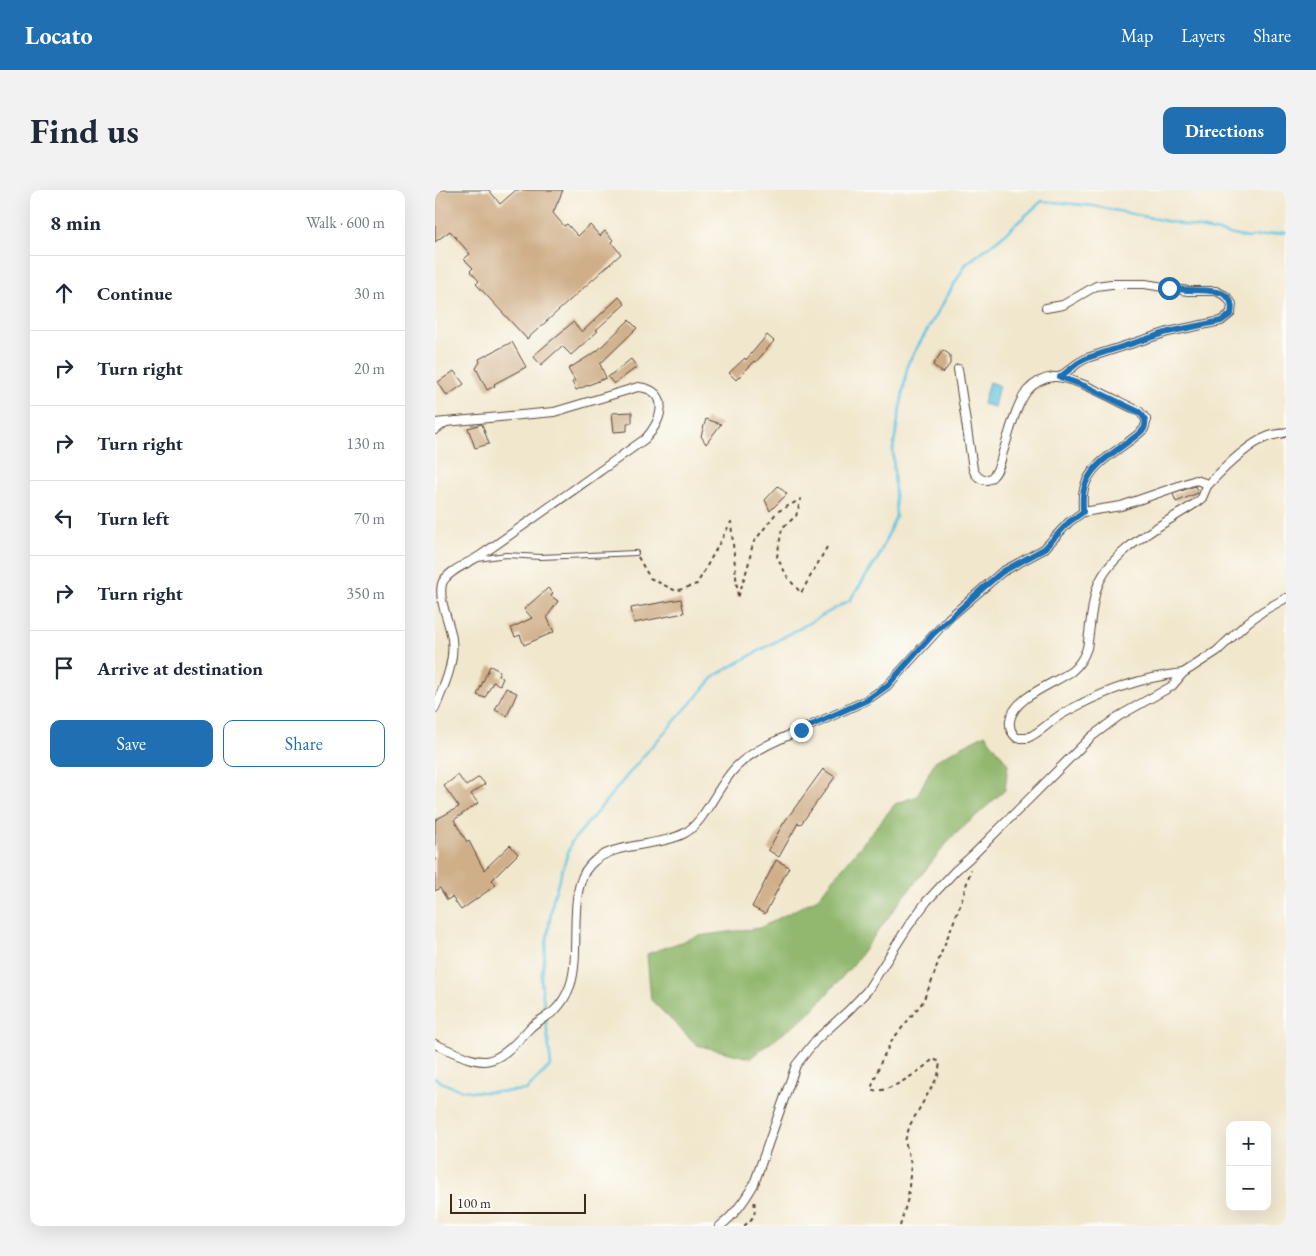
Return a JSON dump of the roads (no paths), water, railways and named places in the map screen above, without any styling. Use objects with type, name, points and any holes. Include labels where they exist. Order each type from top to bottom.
[{"type":"street","points":[[958,369],[973,469],[977,476],[985,480],[989,479],[997,471],[1017,411],[1028,390],[1042,380],[1060,377],[1087,358],[1168,332],[1221,321],[1231,314],[1232,304],[1226,296],[1216,291],[1188,290],[1145,284],[1111,284],[1096,286],[1063,305],[1046,308]]},
{"type":"street","points":[[1060,377],[1085,386],[1139,412],[1146,419],[1144,429],[1101,463],[1087,479],[1084,488],[1083,512]]},
{"type":"street","points":[[435,423],[554,412],[638,387],[651,390],[659,399],[661,406],[657,424],[645,439],[476,559],[448,575],[443,581],[442,594],[452,641],[452,659],[447,678],[435,708]]},
{"type":"street","points":[[435,430],[446,422]]},
{"type":"street","points":[[1183,673],[1161,676],[1113,690],[1067,711],[1027,738],[1017,738],[1010,729],[1010,717],[1019,704],[1072,671],[1083,657],[1087,648],[1096,591],[1105,570],[1114,559],[1125,549],[1196,504],[1202,498],[1207,486],[1221,471],[1245,451],[1267,437],[1286,432]]},
{"type":"street","points":[[435,1044],[470,1060],[489,1061],[504,1054],[539,1020],[556,1010],[570,986],[575,960],[577,895],[580,881],[585,870],[598,857],[609,852],[676,836],[691,829],[729,774],[740,763],[783,737],[867,700],[887,686],[934,633],[963,606],[1002,572],[1044,549],[1069,522],[1083,512],[1121,506],[1195,480],[1205,482],[1207,486]]},
{"type":"street","points":[[720,1226],[733,1214],[749,1192],[796,1065],[816,1040],[867,991],[909,925],[927,901],[1091,737],[1119,716],[1172,686],[1183,673],[1217,651],[1248,622],[1286,598]]},
{"type":"lane","points":[[476,559],[506,555],[541,557],[636,553]]},
{"type":"water","points":[[989,382],[999,385],[994,407],[983,404]]},
{"type":"waterway","points":[[435,1078],[445,1084],[467,1091],[526,1090],[551,1065],[541,980],[553,899],[571,843],[646,753],[716,675],[850,600],[878,558],[896,516],[893,449],[908,363],[966,264],[1000,238],[1042,201],[1094,206],[1248,238],[1286,232]]}]
